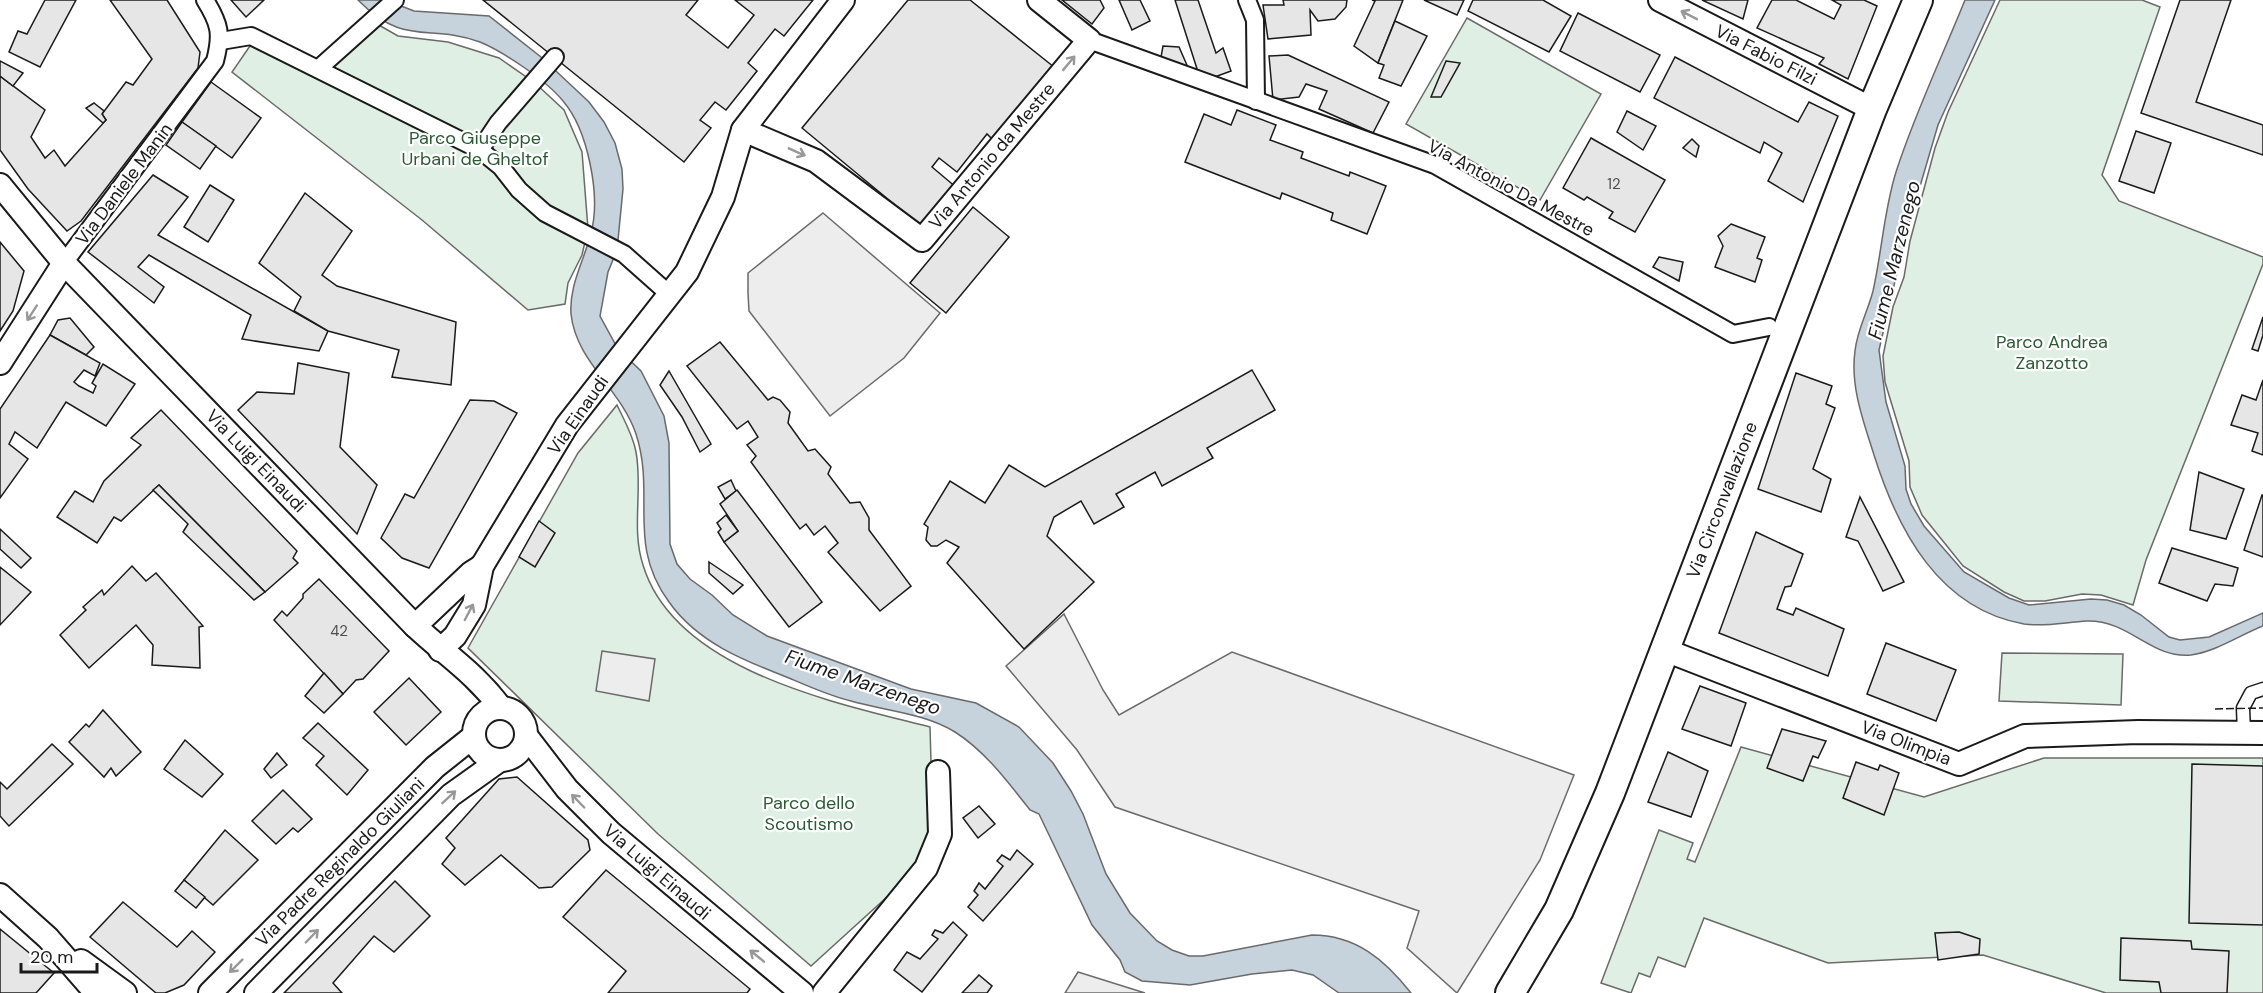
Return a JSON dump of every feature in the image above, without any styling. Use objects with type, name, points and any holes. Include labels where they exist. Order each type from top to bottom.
[{"type":"street","points":[[205,0],[218,21],[221,41],[251,36],[480,150],[501,167],[519,190],[545,213],[624,254],[669,294]]},
{"type":"street","points":[[318,69],[395,0]]},
{"type":"street","points":[[743,130],[843,0]]},
{"type":"street","points":[[1039,0],[1089,40]]},
{"type":"street","points":[[1247,0],[1255,21],[1256,101]]},
{"type":"street","name":"Via Fabio Filzi","points":[[1660,0],[1872,109]]},
{"type":"street","name":"Via Circonvallazione","points":[[1510,993],[1540,943],[1575,876],[1665,650],[1872,109],[1918,0]]},
{"type":"street","name":"Via Antonio da Mestre","points":[[743,130],[816,161],[922,240],[1089,40]]},
{"type":"street","name":"Via Antonio Da Mestre","points":[[1089,40],[1435,165],[1733,334],[1769,327]]},
{"type":"street","name":"Via Daniele Manin","points":[[0,363],[64,263],[203,81],[215,61],[221,41]]},
{"type":"street","points":[[480,150],[498,123],[523,97],[555,57]]},
{"type":"street","name":"Via Einaudi","points":[[482,566],[579,408],[687,272],[723,197],[743,130]]},
{"type":"street","name":"Via Luigi Einaudi","points":[[0,185],[64,263],[415,626],[444,654],[462,664],[479,680],[501,708]]},
{"type":"street","points":[[415,626],[471,573],[482,566]]},
{"type":"street","points":[[444,654],[474,605],[482,566]]},
{"type":"street","name":"Via Olimpia","points":[[1665,650],[1959,764],[2025,736],[2253,733]]},
{"type":"street","name":"Via Luigi Einaudi","points":[[444,654],[452,672],[476,699],[476,728]]},
{"type":"street","points":[[501,708],[518,714],[526,729],[526,737],[518,754],[500,760],[492,759],[480,750],[476,728],[488,710],[501,708]]},
{"type":"street","name":"Via Padre Reginaldo Giuliani","points":[[210,993],[476,728]]},
{"type":"street","name":"Via Luigi Einaudi","points":[[526,737],[567,789],[610,833],[798,992]]},
{"type":"street","name":"Via Padre Reginaldo Giuliani","points":[[256,993],[451,795],[500,760]]},
{"type":"street","points":[[824,993],[926,868],[940,834],[939,772]]},
{"type":"street","points":[[0,895],[48,938],[125,993]]},
{"type":"street","points":[[48,938],[96,993]]},
{"type":"lane","points":[[2253,733],[2243,708],[2251,693],[2263,689]]},
{"type":"green space","name":"Parco Andrea Zanzotto","points":[[2000,0],[2142,0],[2160,7],[2102,175],[2119,201],[2263,257],[2263,264],[2146,560],[2133,605],[2101,595],[2082,594],[2045,601],[2024,601],[2004,592],[1963,566],[1922,515],[1910,487],[1909,461],[1885,382],[1883,356],[1893,307],[1904,277],[1910,241],[1935,148],[1948,112]]},
{"type":"green space","points":[[1467,18],[1601,94],[1540,200],[1406,124]]},
{"type":"green space","name":"Parco Giuseppe Urbani de Gheltof","points":[[377,24],[398,36],[448,42],[499,58],[535,83],[564,110],[582,152],[588,229],[582,255],[568,283],[565,304],[528,310],[422,220],[232,72],[252,43],[318,77]]},
{"type":"green space","name":"Parco dello Scoutismo","points":[[617,405],[631,434],[636,452],[638,466],[637,523],[643,565],[661,601],[688,632],[723,657],[764,677],[850,706],[930,727],[933,833],[921,866],[811,966],[658,834],[468,648],[578,453]]},
{"type":"green space","points":[[2002,653],[2123,654],[2121,705],[1999,701]]},
{"type":"green space","points":[[1741,747],[1924,797],[2044,758],[2263,758],[2263,993],[2106,993],[1983,955],[1828,963],[1704,918],[1685,967],[1658,957],[1650,977],[1639,973],[1631,993],[1601,983],[1659,830],[1693,843],[1687,859],[1695,862]]},
{"type":"shaded area","points":[[823,213],[940,313],[904,358],[830,416],[749,311],[748,293],[748,273]]},
{"type":"shaded area","points":[[1064,614],[1103,690],[1119,715],[1232,652],[1574,775],[1540,860],[1457,993],[1407,948],[1419,911],[1115,807],[1077,750],[1006,666]]},
{"type":"shaded area","points":[[602,651],[655,659],[649,701],[596,691]]},
{"type":"shaded area","points":[[1078,972],[1145,993],[1065,993]]},
{"type":"water","name":"Fiume Marzenego","points":[[358,0],[386,0],[414,11],[489,16],[541,57],[589,102],[604,122],[615,143],[622,169],[623,189],[617,250],[608,272],[600,316],[618,349],[641,371],[664,416],[669,443],[670,544],[677,564],[690,579],[712,595],[733,615],[767,636],[911,689],[976,703],[1019,727],[1053,763],[1071,791],[1083,814],[1106,874],[1130,913],[1157,941],[1172,950],[1189,956],[1203,956],[1312,935],[1328,936],[1356,945],[1380,960],[1411,993],[1339,993],[1313,975],[1292,970],[1252,974],[1190,985],[1142,981],[1125,972],[1120,960],[1092,925],[1039,814],[1030,810],[996,768],[966,740],[931,721],[843,699],[812,688],[723,649],[694,629],[669,602],[656,581],[649,560],[645,539],[644,478],[636,434],[620,403],[581,347],[575,331],[571,314],[572,293],[591,233],[594,201],[590,164],[572,113],[547,85],[513,60],[490,47],[462,37],[404,29],[375,15]]},
{"type":"water","name":"Fiume Marzenego","points":[[1965,0],[1995,0],[1938,125],[1906,234],[1879,350],[1886,402],[1905,466],[1906,489],[1911,504],[1924,526],[1964,572],[2009,598],[2029,605],[2091,599],[2107,600],[2124,605],[2169,637],[2180,640],[2209,637],[2263,613],[2263,626],[2227,643],[2200,653],[2177,655],[2152,646],[2116,626],[2102,622],[2032,625],[1994,616],[1968,602],[1946,584],[1926,562],[1910,538],[1884,483],[1856,391],[1854,364],[1856,343],[1873,291],[1896,172],[1920,107]]},
{"type":"building","points":[[45,0],[76,0],[40,67],[9,52],[18,31],[27,34]]},
{"type":"building","points":[[110,0],[167,0],[200,52],[198,68],[81,221],[67,231],[28,189],[0,150],[0,76],[45,110],[31,137],[45,158],[54,150],[65,166],[106,120],[102,114],[126,82],[133,85],[152,59]]},
{"type":"building","points":[[231,0],[264,0],[246,17]]},
{"type":"building","points":[[483,0],[698,0],[686,15],[728,48],[754,15],[735,0],[813,0],[784,36],[775,29],[748,63],[757,71],[726,110],[715,102],[700,120],[711,128],[684,162]]},
{"type":"building","points":[[908,0],[970,0],[1054,67],[994,141],[987,134],[957,172],[939,158],[932,167],[957,188],[924,229],[802,128]]},
{"type":"building","points":[[1062,0],[1100,0],[1104,8],[1092,24]]},
{"type":"building","points":[[1119,0],[1140,0],[1150,21],[1132,30]]},
{"type":"building","points":[[1175,0],[1198,0],[1216,53],[1223,48],[1231,71],[1212,78],[1199,75]]},
{"type":"building","points":[[1283,0],[1347,0],[1346,7],[1335,19],[1318,21],[1310,10],[1311,35],[1268,39],[1263,5],[1284,5]]},
{"type":"building","points":[[1372,0],[1403,0],[1378,63],[1354,46],[1375,1]]},
{"type":"building","points":[[1424,0],[1464,0],[1457,15]]},
{"type":"building","points":[[1473,0],[1543,0],[1571,16],[1549,52],[1468,11]]},
{"type":"building","points":[[1702,0],[1748,0],[1743,19]]},
{"type":"building","points":[[1772,0],[1796,0],[1834,19],[1841,5],[1832,0],[1864,0],[1877,6],[1848,79],[1819,64],[1824,58],[1757,28]]},
{"type":"building","points":[[2180,0],[2231,0],[2196,102],[2263,125],[2263,155],[2141,113]]},
{"type":"building","points":[[1578,13],[1660,55],[1640,92],[1560,51]]},
{"type":"building","points":[[1395,21],[1427,36],[1401,86],[1379,78],[1384,65],[1378,63]]},
{"type":"building","points":[[1163,46],[1179,47],[1190,72],[1161,57]]},
{"type":"building","points":[[1288,55],[1389,102],[1373,133],[1319,109],[1327,91],[1306,84],[1299,97],[1273,100],[1269,56]]},
{"type":"building","points":[[1675,57],[1798,122],[1809,102],[1838,116],[1803,202],[1768,181],[1782,153],[1764,142],[1760,153],[1654,98]]},
{"type":"building","points":[[0,61],[23,73],[13,86],[0,76]]},
{"type":"building","points":[[1446,61],[1460,63],[1441,97],[1431,97]]},
{"type":"building","points":[[211,82],[261,118],[232,158],[182,122]]},
{"type":"building","points":[[94,103],[104,111],[102,114],[106,120],[103,123],[86,108]]},
{"type":"building","points":[[1237,110],[1276,125],[1270,140],[1303,152],[1301,158],[1349,176],[1350,172],[1386,186],[1367,234],[1331,220],[1333,213],[1282,193],[1280,199],[1185,162],[1204,114],[1231,125]]},
{"type":"building","points":[[1627,111],[1656,126],[1643,150],[1617,132]]},
{"type":"building","points":[[182,122],[216,146],[200,169],[166,145]]},
{"type":"building","points":[[2136,131],[2171,143],[2154,193],[2119,181]]},
{"type":"building","points":[[1591,138],[1665,180],[1635,232],[1609,218],[1613,212],[1587,197],[1584,200],[1563,188]]},
{"type":"building","points":[[1692,139],[1699,146],[1696,157],[1683,148]]},
{"type":"building","points":[[153,175],[188,197],[158,235],[328,331],[319,351],[242,339],[251,315],[149,255],[138,267],[164,287],[154,303],[88,252]]},
{"type":"building","points":[[210,185],[234,200],[208,242],[184,227]]},
{"type":"building","points":[[305,193],[352,231],[322,275],[337,286],[456,322],[451,385],[392,377],[399,350],[328,331],[294,311],[301,297],[259,263]]},
{"type":"building","points":[[973,207],[1009,237],[946,313],[910,283]]},
{"type":"building","points":[[1731,224],[1765,237],[1757,258],[1762,260],[1755,282],[1715,267],[1723,246],[1718,236]]},
{"type":"building","points":[[0,242],[24,271],[13,311],[0,331]]},
{"type":"building","points":[[1659,257],[1683,262],[1679,281],[1653,267]]},
{"type":"building","points":[[2263,317],[2263,335],[2258,351],[2252,349]]},
{"type":"building","points":[[70,318],[94,347],[86,355],[50,335],[58,320]]},
{"type":"building","points":[[50,335],[100,363],[95,376],[84,370],[74,382],[79,386],[93,393],[96,386],[92,383],[103,364],[135,384],[106,426],[66,402],[37,448],[15,432],[9,444],[28,459],[0,498],[0,409]]},
{"type":"building","points":[[720,342],[768,400],[773,397],[780,400],[790,412],[788,423],[808,451],[815,449],[831,467],[828,474],[850,503],[860,502],[869,518],[869,530],[911,586],[880,611],[828,552],[838,543],[825,526],[814,535],[806,524],[800,529],[751,462],[756,456],[747,445],[758,437],[748,421],[737,429],[687,366]]},
{"type":"building","points":[[298,363],[349,373],[340,447],[377,485],[357,534],[238,410],[257,392],[294,394]]},
{"type":"building","points":[[1252,370],[1275,410],[1207,448],[1213,458],[1162,486],[1155,472],[1116,494],[1124,507],[1094,524],[1081,501],[1054,517],[1047,536],[1094,582],[1024,649],[947,563],[959,547],[946,540],[937,546],[931,546],[926,540],[928,527],[924,524],[950,481],[985,503],[1009,465],[1045,487]]},
{"type":"building","points":[[669,371],[711,444],[700,452],[682,417],[660,385]]},
{"type":"building","points":[[1796,373],[1832,386],[1826,404],[1835,408],[1813,469],[1831,479],[1821,512],[1758,489]]},
{"type":"building","points":[[2263,380],[2263,455],[2252,451],[2258,433],[2231,425],[2242,395],[2256,400]]},
{"type":"building","points":[[470,400],[494,401],[517,413],[429,568],[402,558],[381,538],[405,494],[414,498]]},
{"type":"building","points":[[161,410],[297,551],[293,558],[298,563],[265,592],[159,485],[121,521],[114,517],[97,543],[57,517],[75,491],[93,502],[104,481],[141,445],[131,438]]},
{"type":"building","points":[[2199,472],[2244,489],[2226,539],[2190,530]]},
{"type":"building","points":[[731,480],[736,491],[725,499],[718,487]]},
{"type":"building","points":[[159,485],[265,592],[254,600],[183,532],[188,524],[153,490]]},
{"type":"building","points":[[737,490],[822,602],[789,627],[724,542],[738,531],[720,504]]},
{"type":"building","points":[[2263,495],[2263,557],[2244,550]]},
{"type":"building","points":[[1860,497],[1904,582],[1883,591],[1858,541],[1846,537]]},
{"type":"building","points":[[726,515],[738,531],[724,542],[718,532],[721,529],[717,523]]},
{"type":"building","points":[[539,521],[555,533],[535,567],[519,557]]},
{"type":"building","points":[[0,529],[31,558],[21,568],[0,549]]},
{"type":"building","points":[[1756,532],[1803,554],[1791,586],[1785,587],[1777,609],[1793,615],[1796,608],[1844,629],[1828,676],[1719,633]]},
{"type":"building","points":[[2172,548],[2238,568],[2233,586],[2215,584],[2207,601],[2159,583]]},
{"type":"building","points":[[709,562],[743,585],[733,594],[709,573]]},
{"type":"building","points":[[132,566],[146,581],[156,573],[203,626],[199,627],[200,668],[152,665],[153,645],[136,625],[89,668],[60,635],[86,610],[83,607],[102,590],[104,595]]},
{"type":"building","points":[[0,567],[31,592],[0,625]]},
{"type":"building","points":[[319,579],[389,651],[363,679],[356,680],[343,694],[274,620],[282,611],[287,616],[303,598],[303,594]]},
{"type":"building","points":[[1886,643],[1956,670],[1936,721],[1867,694]]},
{"type":"building","points":[[324,673],[343,694],[324,713],[305,696]]},
{"type":"building","points":[[409,678],[441,712],[406,745],[374,712]]},
{"type":"building","points":[[1700,686],[1746,703],[1731,746],[1682,729]]},
{"type":"building","points":[[103,710],[141,752],[116,776],[111,768],[104,777],[69,742],[86,724],[89,727]]},
{"type":"building","points":[[318,723],[368,770],[347,795],[316,765],[324,756],[303,738]]},
{"type":"building","points":[[1782,729],[1826,741],[1818,758],[1813,756],[1803,781],[1767,768]]},
{"type":"building","points":[[185,740],[223,774],[202,797],[164,769]]},
{"type":"building","points":[[52,744],[73,764],[9,826],[0,816],[0,782],[7,789]]},
{"type":"building","points":[[1668,752],[1708,771],[1691,817],[1648,802]]},
{"type":"building","points":[[277,753],[287,765],[271,778],[264,769]]},
{"type":"building","points":[[1856,762],[1878,770],[1880,765],[1899,773],[1884,815],[1843,798]]},
{"type":"building","points":[[2192,764],[2263,766],[2263,925],[2189,923]]},
{"type":"building","points":[[517,777],[588,840],[590,850],[552,887],[539,888],[501,855],[465,885],[442,864],[455,848],[446,838],[499,779]]},
{"type":"building","points":[[283,790],[312,819],[298,832],[293,828],[276,844],[252,821]]},
{"type":"building","points":[[979,806],[995,824],[978,838],[963,818]]},
{"type":"building","points":[[225,830],[258,860],[213,905],[184,880]]},
{"type":"building","points":[[1017,850],[1033,864],[983,921],[968,907],[978,895],[974,891],[979,883],[985,889],[1003,866],[997,861],[1002,855],[1010,860]]},
{"type":"building","points":[[606,870],[750,989],[747,993],[608,993],[626,971],[563,917]]},
{"type":"building","points":[[184,880],[205,897],[196,908],[175,891]]},
{"type":"building","points":[[395,881],[430,916],[394,952],[374,936],[333,983],[342,993],[284,993]]},
{"type":"building","points":[[123,902],[177,947],[192,931],[215,952],[184,985],[165,993],[156,993],[90,937]]},
{"type":"building","points":[[953,922],[967,935],[922,992],[894,970],[907,952],[920,959],[938,939],[932,935],[935,930],[943,933]]},
{"type":"building","points":[[0,929],[54,973],[36,993],[0,993]]},
{"type":"building","points":[[1959,932],[1980,939],[1979,954],[1938,960],[1935,933]]},
{"type":"building","points":[[2121,938],[2191,941],[2192,949],[2229,951],[2227,993],[2161,993],[2159,982],[2120,980]]},
{"type":"building","points":[[979,975],[992,986],[987,993],[962,993]]},
{"type":"fence","points":[[2215,709],[2263,708]]}]
